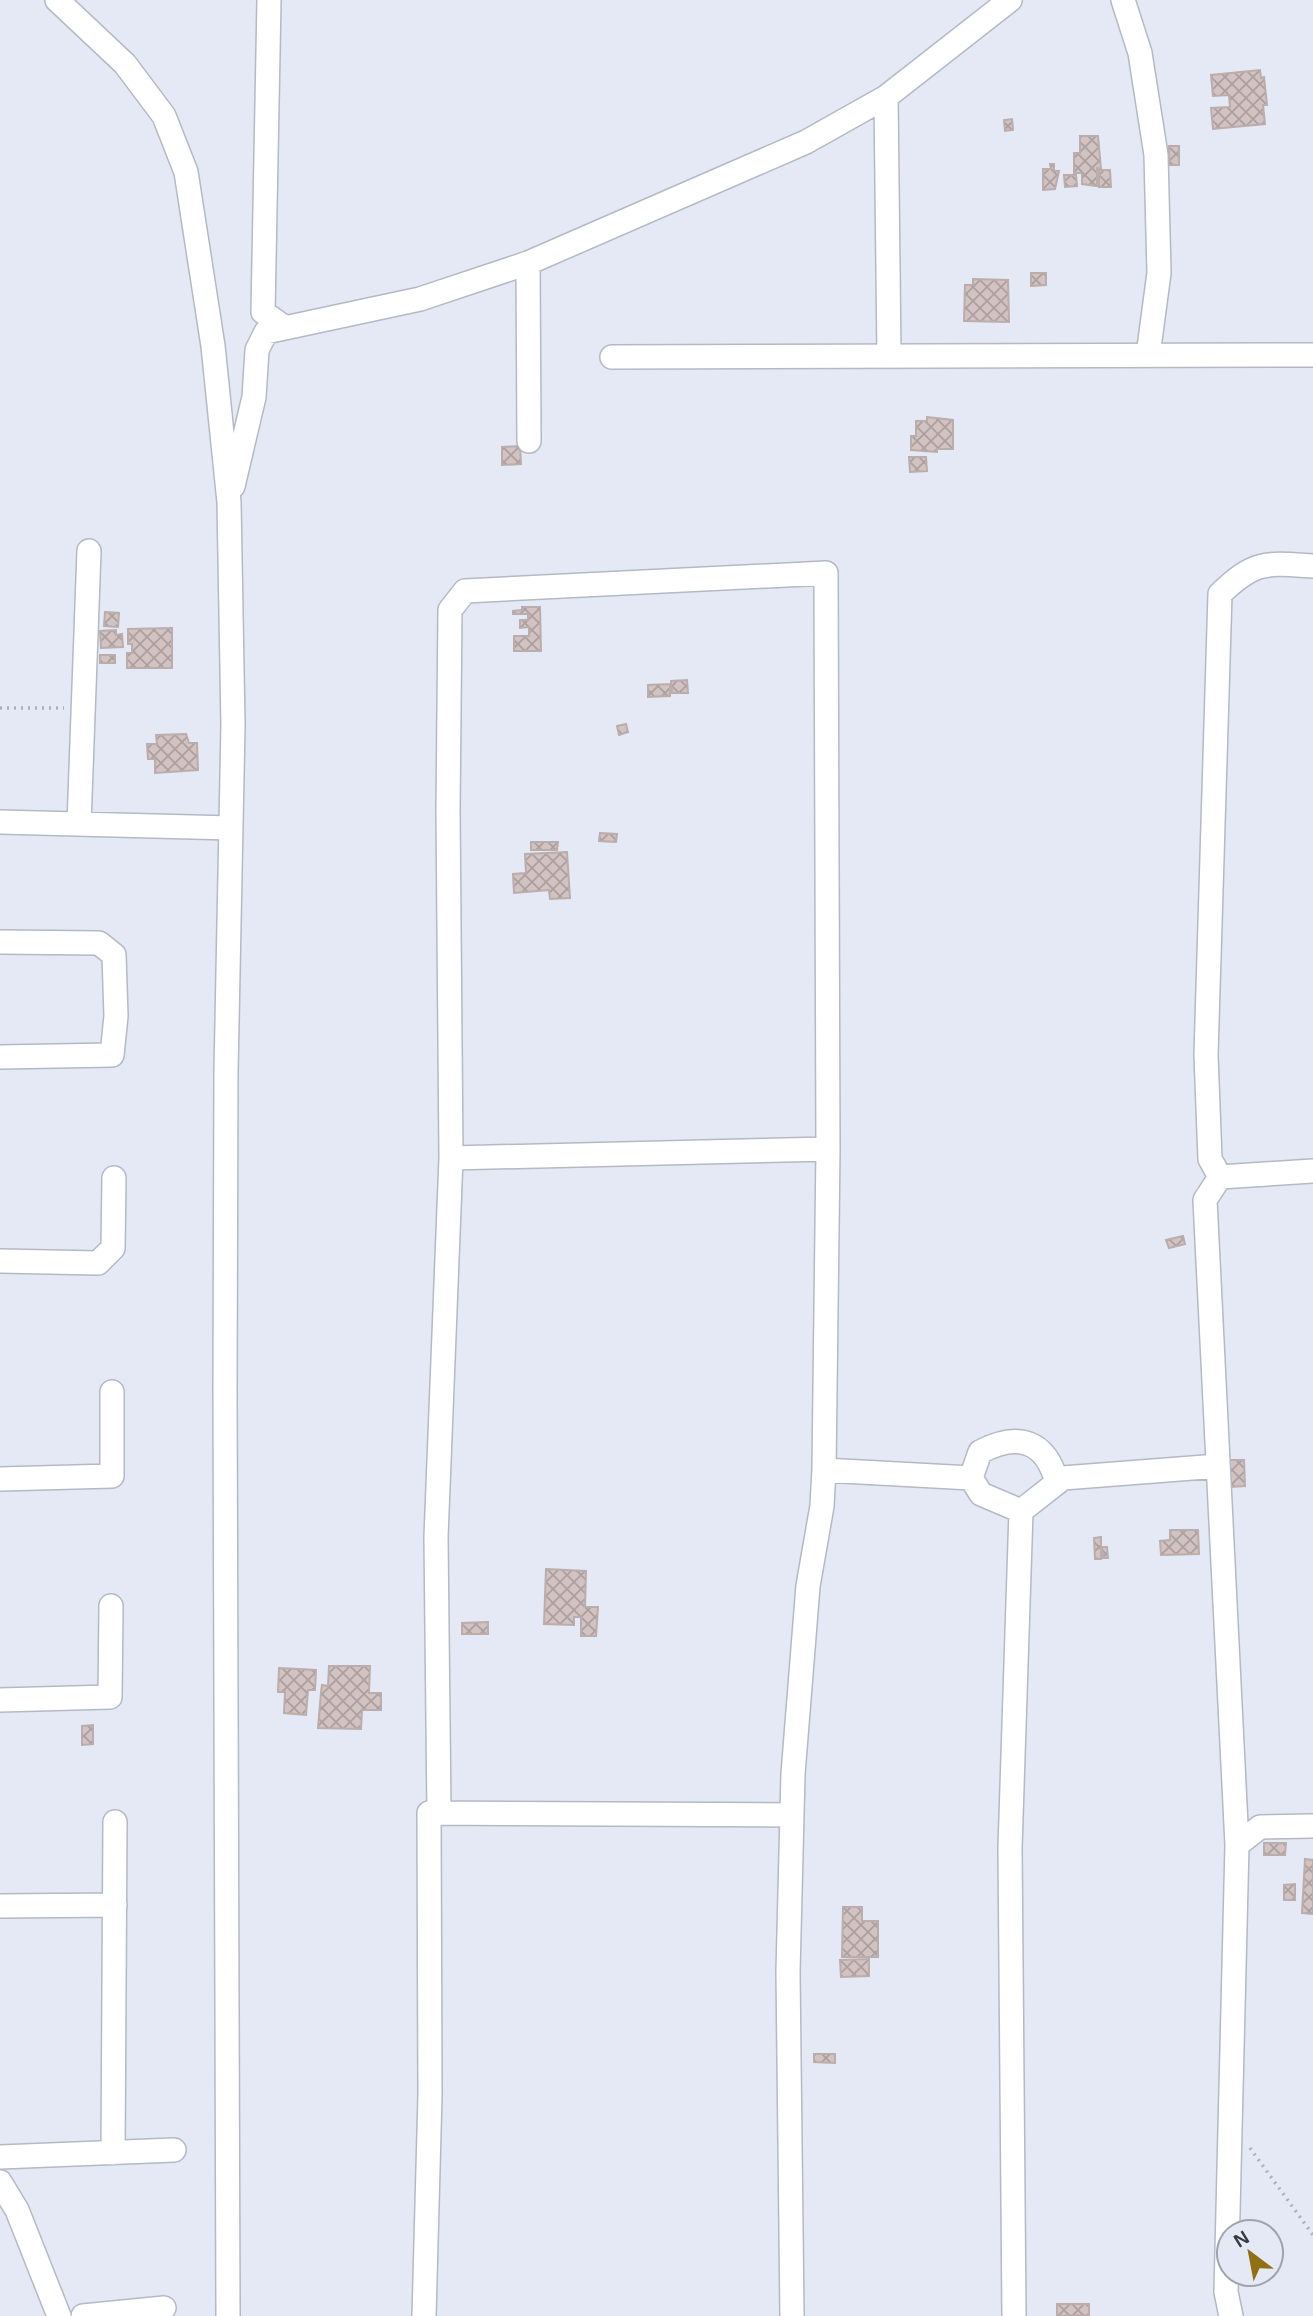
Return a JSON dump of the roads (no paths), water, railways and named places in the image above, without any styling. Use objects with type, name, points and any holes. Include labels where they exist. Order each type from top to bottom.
[{"type":"street","points":[[57,0],[125,64],[164,116],[186,172],[212,332],[229,502],[233,725],[225,1390],[228,2316]]},
{"type":"street","points":[[269,0],[263,312],[284,327]]},
{"type":"street","points":[[229,502],[254,397],[257,350],[266,332],[420,299],[528,263],[806,142],[886,97],[1010,0]]},
{"type":"street","points":[[1122,0],[1140,52],[1156,155],[1159,273],[1147,355]]},
{"type":"street","points":[[886,97],[889,356]]},
{"type":"street","points":[[528,263],[529,441]]},
{"type":"street","points":[[612,357],[1313,355]]},
{"type":"street","points":[[79,824],[89,551]]},
{"type":"street","points":[[1220,1177],[1210,1159],[1206,1055],[1220,594],[1241,573],[1268,563],[1313,566]]},
{"type":"street","points":[[439,1813],[436,1537],[451,1158],[448,824],[450,610],[465,591],[826,573],[828,1149],[824,1469],[822,1506],[808,1586],[792,1815],[788,1972],[792,2316]]},
{"type":"street","points":[[0,822],[230,828]]},
{"type":"street","points":[[0,942],[99,943],[114,955],[117,1016],[113,1055],[0,1058]]},
{"type":"street","points":[[451,1158],[828,1149]]},
{"type":"street","points":[[1220,1177],[1313,1171]]},
{"type":"street","points":[[1220,1177],[1205,1200],[1237,1845],[1226,2292],[1231,2316]]},
{"type":"street","points":[[0,1261],[98,1263],[113,1248],[114,1178]]},
{"type":"street","points":[[0,1479],[112,1476],[112,1392]]},
{"type":"street","points":[[971,1478],[980,1452],[999,1442],[1018,1441],[1041,1449],[1053,1466],[1057,1483]]},
{"type":"street","points":[[1021,1511],[1063,1478],[1218,1466]]},
{"type":"street","points":[[824,1469],[971,1478]]},
{"type":"street","points":[[971,1478],[981,1494],[1021,1511]]},
{"type":"street","points":[[1014,2316],[1010,1848],[1021,1511]]},
{"type":"street","points":[[0,1700],[110,1697],[111,1606]]},
{"type":"street","points":[[424,2316],[430,2095],[429,1813],[792,1815]]},
{"type":"street","points":[[113,2153],[115,1822]]},
{"type":"street","points":[[1237,1845],[1260,1827],[1313,1826]]},
{"type":"street","points":[[0,1906],[115,1905]]},
{"type":"street","points":[[0,2157],[174,2150]]},
{"type":"street","points":[[0,2182],[17,2210],[59,2316]]},
{"type":"street","points":[[83,2316],[164,2308]]}]
